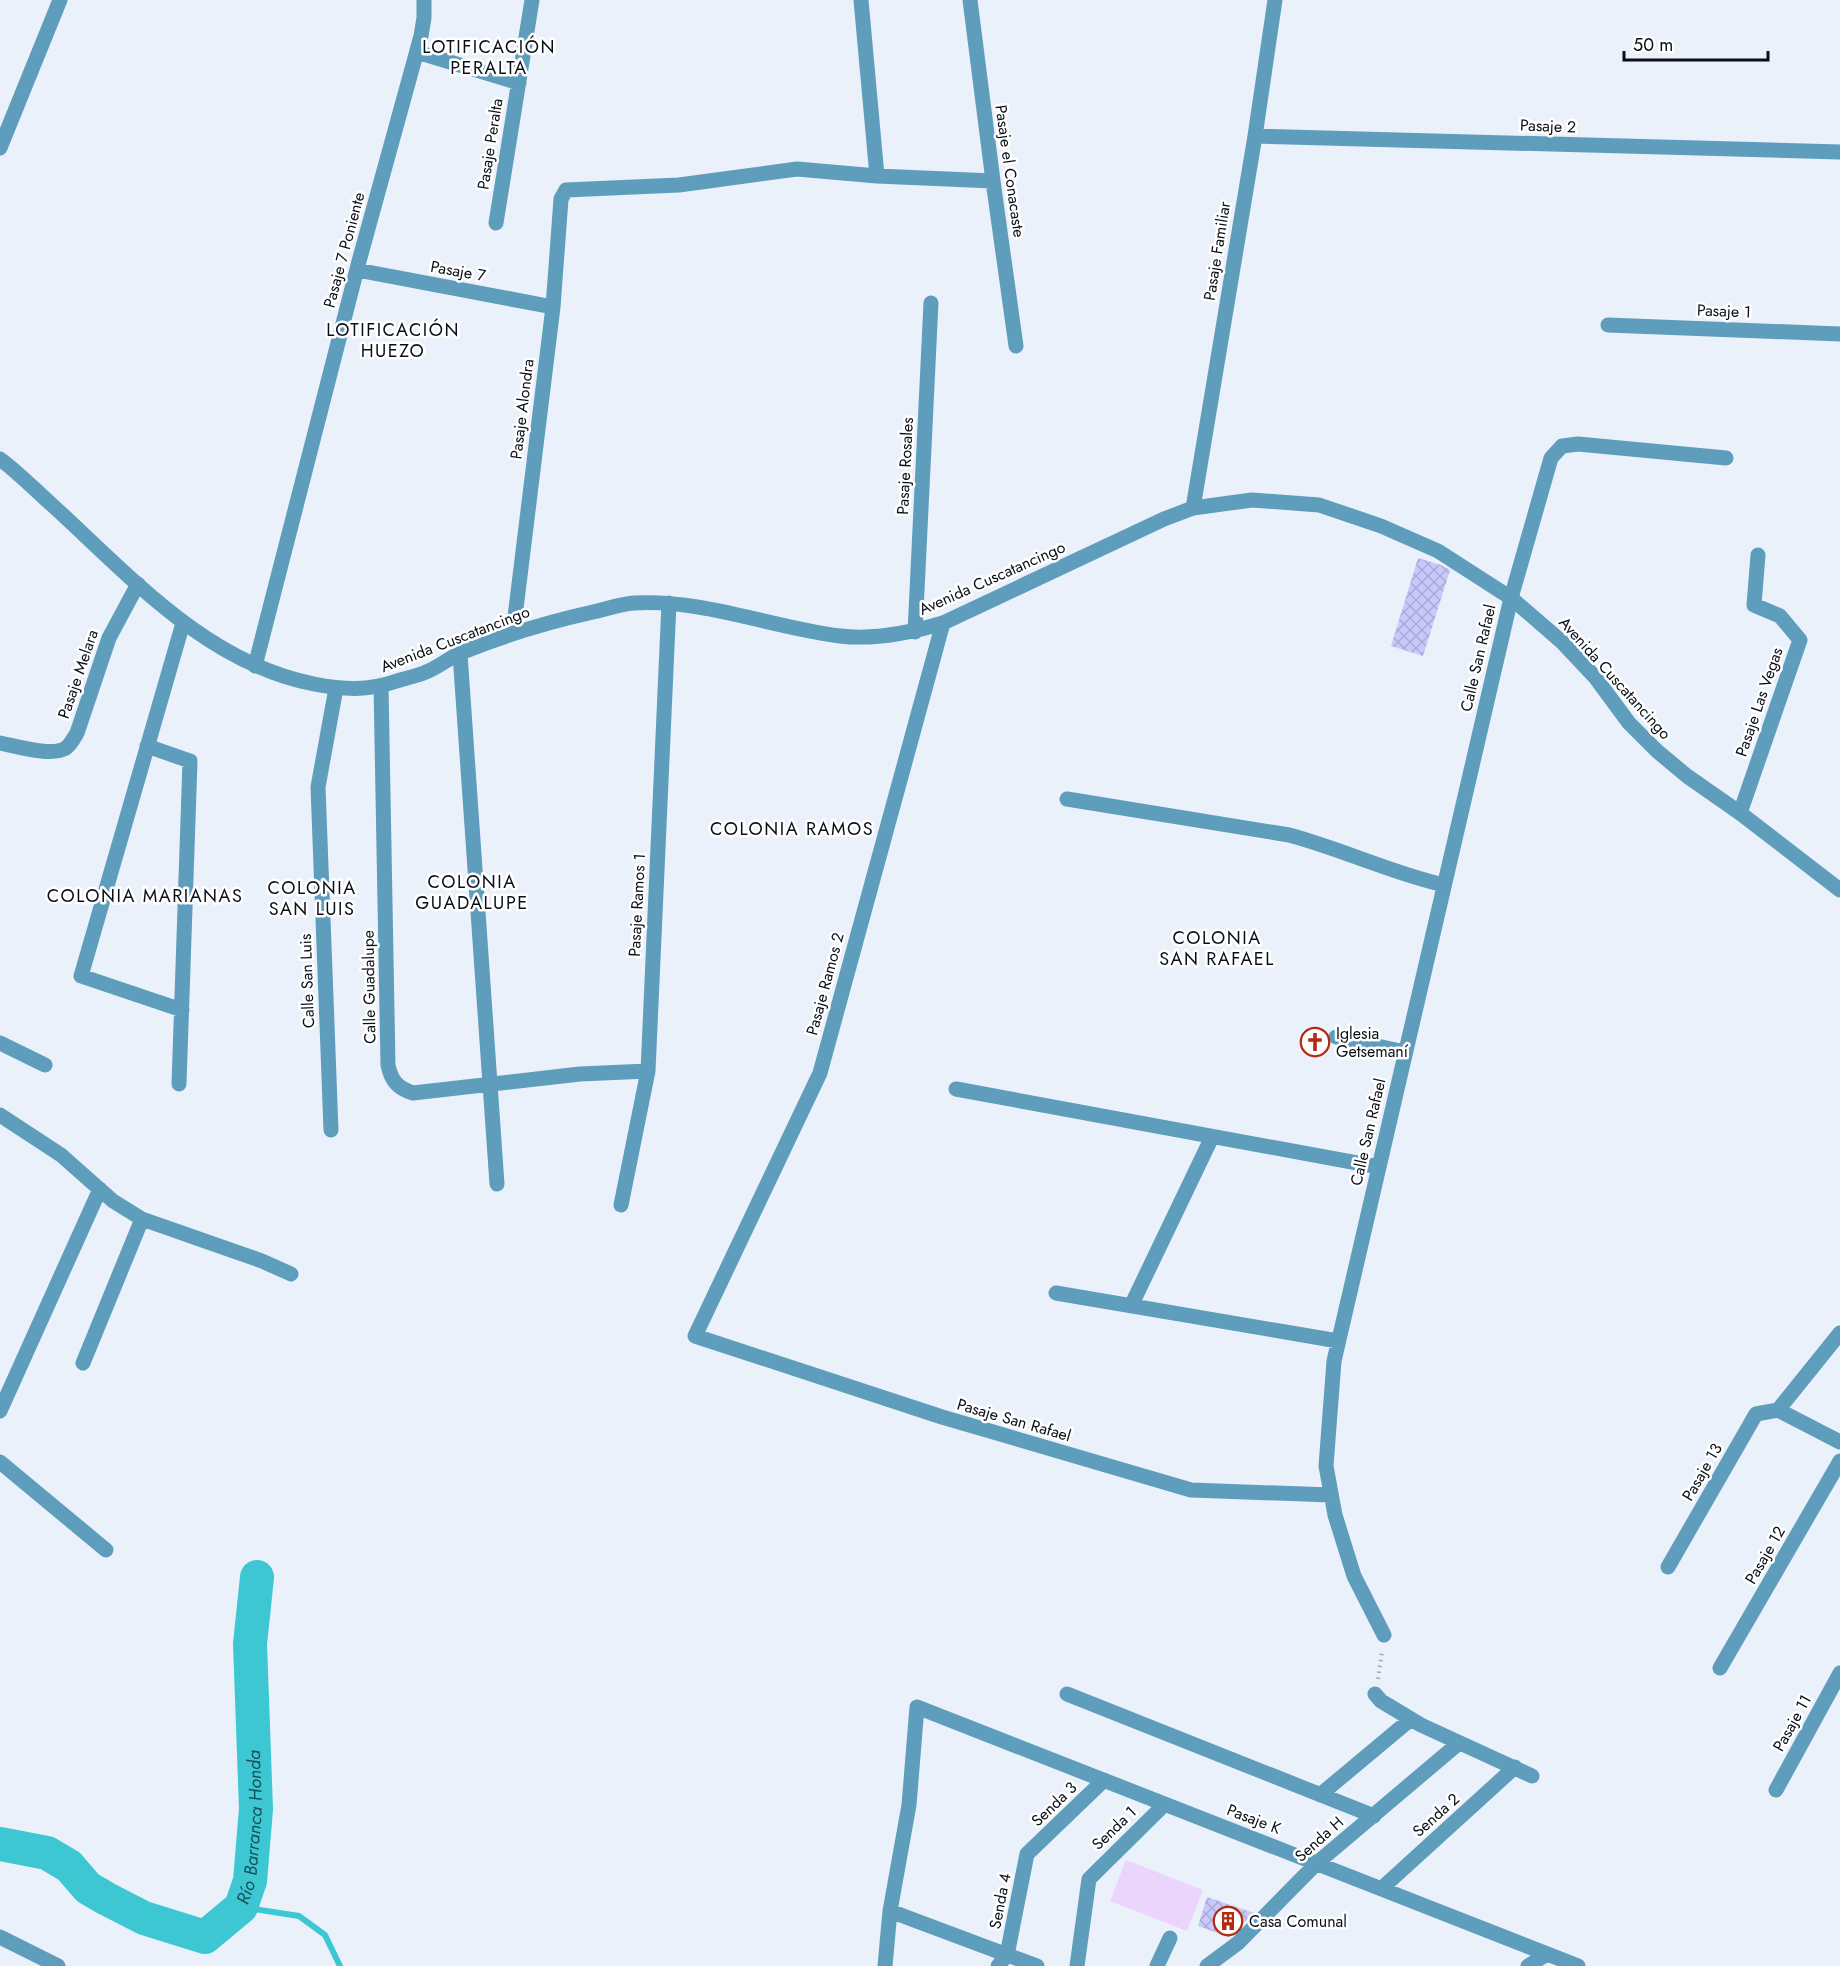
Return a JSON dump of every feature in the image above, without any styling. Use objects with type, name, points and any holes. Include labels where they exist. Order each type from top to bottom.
[{"type":"street","points":[[0,148],[60,0]]},
{"type":"street","name":"Pasaje 7 Poniente","points":[[255,666],[357,270],[417,52],[424,18],[424,0]]},
{"type":"street","name":"Pasaje Peralta","points":[[495,223],[532,0]]},
{"type":"street","points":[[861,0],[877,176],[993,182]]},
{"type":"street","name":"Pasaje el Conacaste","points":[[970,0],[1016,346]]},
{"type":"street","name":"Pasaje Familiar","points":[[1193,508],[1255,136],[1275,0]]},
{"type":"street","points":[[417,52],[519,83]]},
{"type":"street","name":"Pasaje 2","points":[[1255,136],[1840,152]]},
{"type":"street","name":"Pasaje Alondra","points":[[513,633],[553,307],[561,199],[566,190],[679,185],[797,169],[877,176]]},
{"type":"street","name":"Pasaje 7","points":[[357,270],[553,307]]},
{"type":"street","name":"Pasaje Rosales","points":[[915,632],[931,303]]},
{"type":"street","name":"Pasaje 1","points":[[1608,325],[1840,334]]},
{"type":"street","points":[[1511,597],[1551,458],[1562,446],[1578,444],[1726,458]]},
{"type":"street","name":"Avenida Cuscatancingo","points":[[0,459],[183,623],[217,647],[255,666],[297,681],[356,690],[381,686],[427,672],[460,654],[513,633],[632,603],[684,604],[842,636],[882,636],[915,632],[943,623],[1164,519],[1193,508],[1252,500],[1319,505],[1382,526],[1438,551],[1511,597],[1562,642],[1595,677],[1629,723],[1657,751],[1840,890]]},
{"type":"street","name":"Pasaje Las Vegas","points":[[1740,813],[1800,640],[1780,616],[1754,605],[1758,555]]},
{"type":"street","name":"Pasaje Melara","points":[[0,743],[50,752],[68,746],[77,733],[109,638],[138,584]]},
{"type":"street","name":"Calle San Rafael","points":[[1384,1635],[1354,1576],[1331,1495],[1326,1466],[1334,1361],[1511,597]]},
{"type":"street","name":"Pasaje Ramos 1","points":[[621,1205],[648,1071],[669,603]]},
{"type":"street","points":[[182,1010],[81,976],[183,623]]},
{"type":"street","name":"Pasaje Ramos 2","points":[[695,1336],[820,1073],[943,623]]},
{"type":"street","points":[[460,654],[497,1184]]},
{"type":"street","name":"Calle Guadalupe","points":[[381,686],[390,1077],[396,1085],[413,1093],[490,1085]]},
{"type":"street","name":"Calle San Luis","points":[[331,1130],[318,787],[336,688]]},
{"type":"street","points":[[147,746],[190,761],[179,1084]]},
{"type":"street","points":[[1067,799],[1289,835],[1422,880],[1444,885]]},
{"type":"street","points":[[1336,1037],[1405,1052]]},
{"type":"street","points":[[0,1043],[45,1065]]},
{"type":"street","points":[[490,1085],[580,1074],[648,1071]]},
{"type":"street","points":[[956,1089],[1379,1167]]},
{"type":"street","points":[[0,1115],[61,1155],[113,1201],[142,1219],[261,1261],[291,1274]]},
{"type":"street","points":[[1131,1306],[1212,1137]]},
{"type":"street","points":[[0,1411],[100,1189]]},
{"type":"street","points":[[83,1363],[142,1219]]},
{"type":"street","points":[[1056,1293],[1338,1341]]},
{"type":"street","points":[[1840,1333],[1778,1410],[1840,1442]]},
{"type":"street","name":"Pasaje San Rafael","points":[[695,1336],[942,1418],[1191,1490],[1331,1495]]},
{"type":"street","name":"Pasaje 13","points":[[1668,1568],[1756,1414],[1778,1410]]},
{"type":"street","name":"Pasaje 12","points":[[1720,1668],[1840,1461]]},
{"type":"street","points":[[0,1462],[106,1550]]},
{"type":"street","name":"Pasaje 11","points":[[1776,1790],[1840,1673]]},
{"type":"street","points":[[1067,1694],[1374,1816]]},
{"type":"street","points":[[1376,1694],[1381,1701],[1411,1719],[1532,1776]]},
{"type":"street","name":"Pasaje K","points":[[890,1911],[909,1805],[917,1707],[1578,1966]]},
{"type":"street","points":[[1320,1795],[1411,1719]]},
{"type":"street","name":"Senda H","points":[[1207,1966],[1238,1943],[1317,1863],[1459,1743]]},
{"type":"street","name":"Senda 2","points":[[1381,1889],[1515,1767]]},
{"type":"street","name":"Senda 3","points":[[1027,1854],[1104,1780]]},
{"type":"street","name":"Senda 1","points":[[1077,1966],[1089,1879],[1165,1804]]},
{"type":"street","name":"Senda 4","points":[[1002,1960],[1027,1854]]},
{"type":"street","points":[[885,1966],[890,1911],[1002,1960],[1037,1966]]},
{"type":"street","points":[[0,1937],[58,1966]]},
{"type":"street","points":[[1157,1966],[1170,1938]]},
{"type":"street","points":[[1528,1966],[1547,1954]]},
{"type":"path","points":[[1376,1694],[1384,1635]]},
{"type":"shaded area","points":[[1126,1860],[1203,1890],[1187,1931],[1110,1901]]},
{"type":"building","points":[[1418,558],[1450,570],[1423,656],[1391,646]]},
{"type":"building","name":"Casa Comunal","points":[[1207,1897],[1254,1913],[1229,1937],[1198,1926]]},
{"type":"waterway","name":"Río Barranca Honda","points":[[0,1844],[47,1853],[69,1866],[88,1888],[107,1899],[144,1918],[205,1937],[241,1907],[250,1881],[256,1809],[250,1644],[257,1577]]},
{"type":"waterway","points":[[241,1907],[299,1916],[325,1935],[340,1966]]},
{"type":"place","name":"Iglesia Getsemaní","points":[[1315,1042]]},
{"type":"place","name":"Casa Comunal","points":[[1228,1921]]},
{"type":"district","name":"LOTIFICACIÓN PERALTA","points":[[489,57]]},
{"type":"district","name":"LOTIFICACIÓN HUEZO","points":[[393,340]]},
{"type":"district","name":"COLONIA RAMOS","points":[[792,829]]},
{"type":"district","name":"COLONIA GUADALUPE","points":[[472,892]]},
{"type":"district","name":"COLONIA MARIANAS","points":[[145,896]]},
{"type":"district","name":"COLONIA SAN LUIS","points":[[312,898]]},
{"type":"district","name":"COLONIA SAN RAFAEL","points":[[1217,948]]}]
